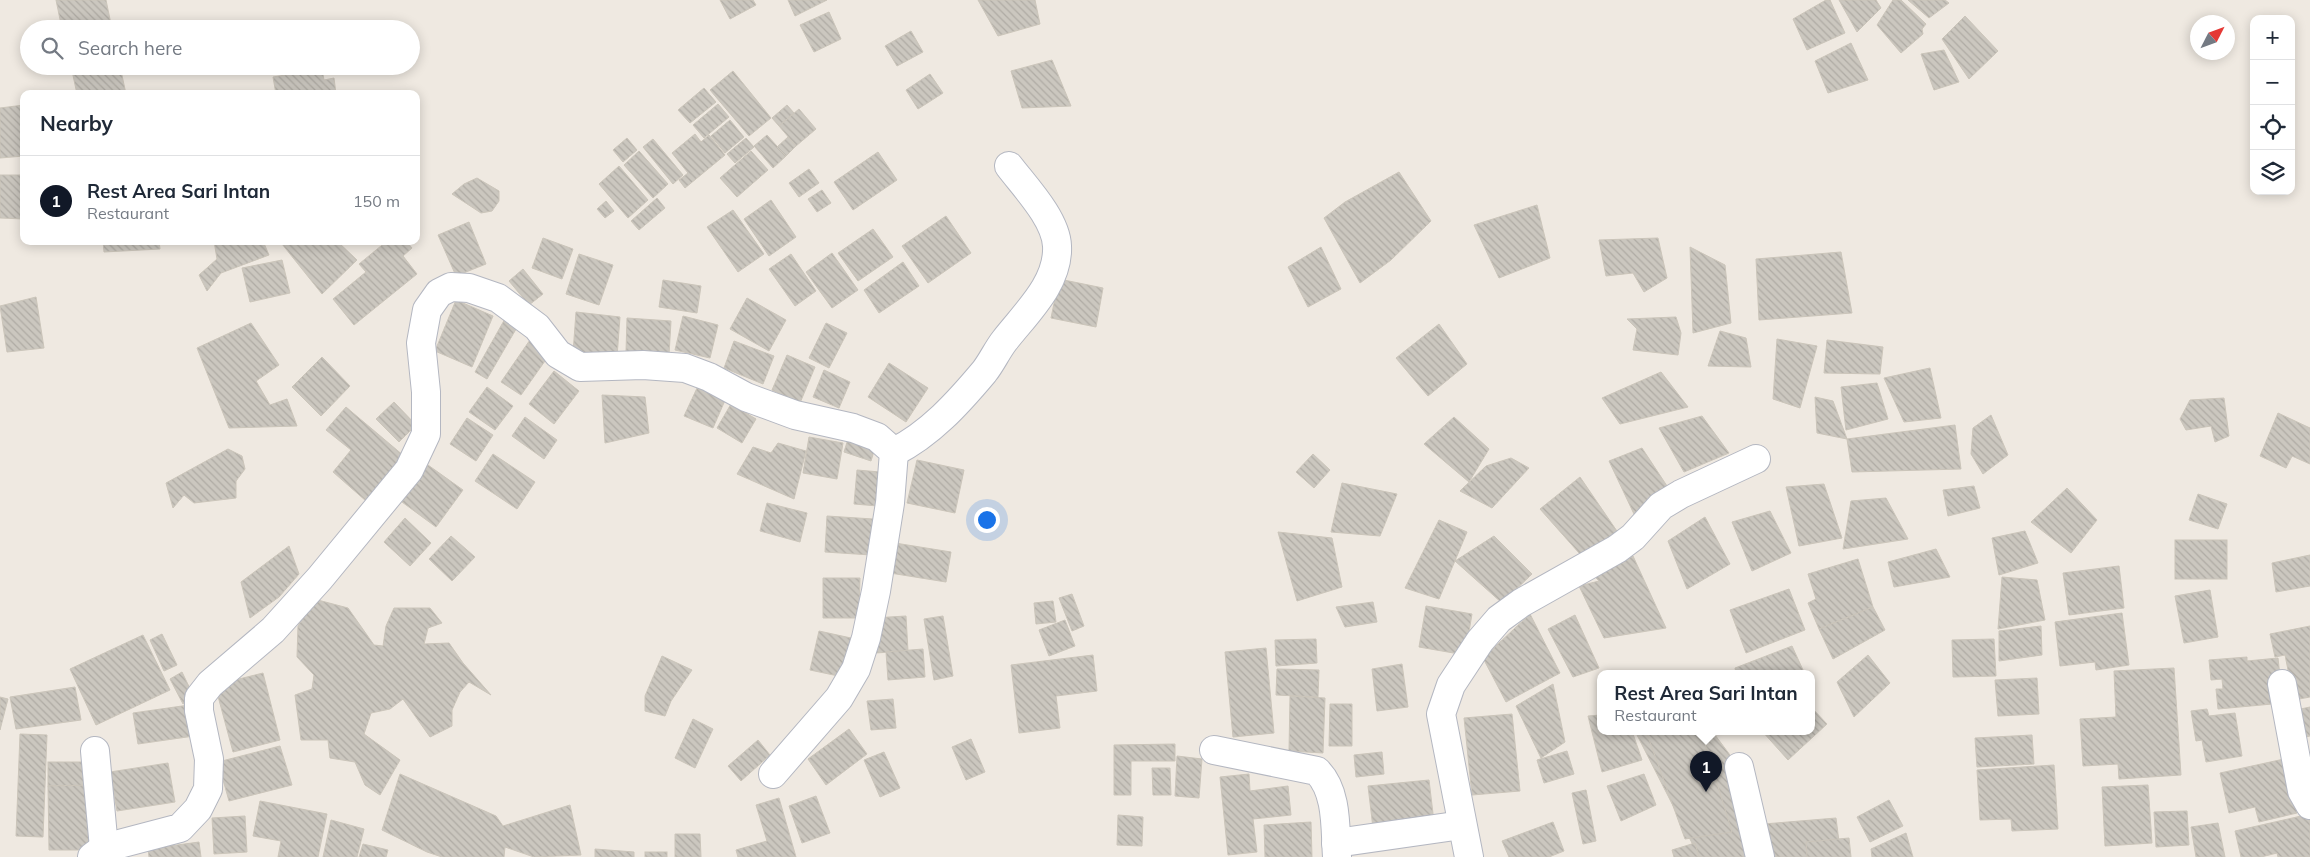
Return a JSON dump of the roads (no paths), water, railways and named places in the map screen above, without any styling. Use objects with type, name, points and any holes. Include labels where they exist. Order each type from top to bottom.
[{"type":"street","points":[[894,452],[913,443],[945,415],[985,370],[1041,295],[1056,264],[1057,245],[1052,225],[1009,166]]},
{"type":"street","points":[[95,751],[98,852],[180,828],[198,809],[208,788],[209,759],[199,711],[199,698],[210,684],[273,630],[320,578],[409,470],[426,434],[426,392],[421,343],[427,310],[439,293],[452,287],[470,288],[498,298],[537,327],[558,354],[580,367],[643,365],[684,368],[709,377],[746,398],[795,415],[853,428],[877,437],[894,452]]},
{"type":"street","points":[[772,774],[839,698],[856,669],[866,638],[876,591],[890,502],[894,452]]},
{"type":"street","points":[[1469,857],[1442,714],[1451,685],[1480,640],[1499,619],[1521,603],[1617,549],[1668,502],[1756,459]]},
{"type":"street","points":[[2282,684],[2302,791],[2310,805]]},
{"type":"street","points":[[1214,750],[1317,771],[1327,781],[1334,811],[1337,850],[1462,825]]},
{"type":"street","points":[[1739,767],[1760,857]]},
{"type":"place","name":"Rest Area Sari Intan","points":[[1706,792]]}]
